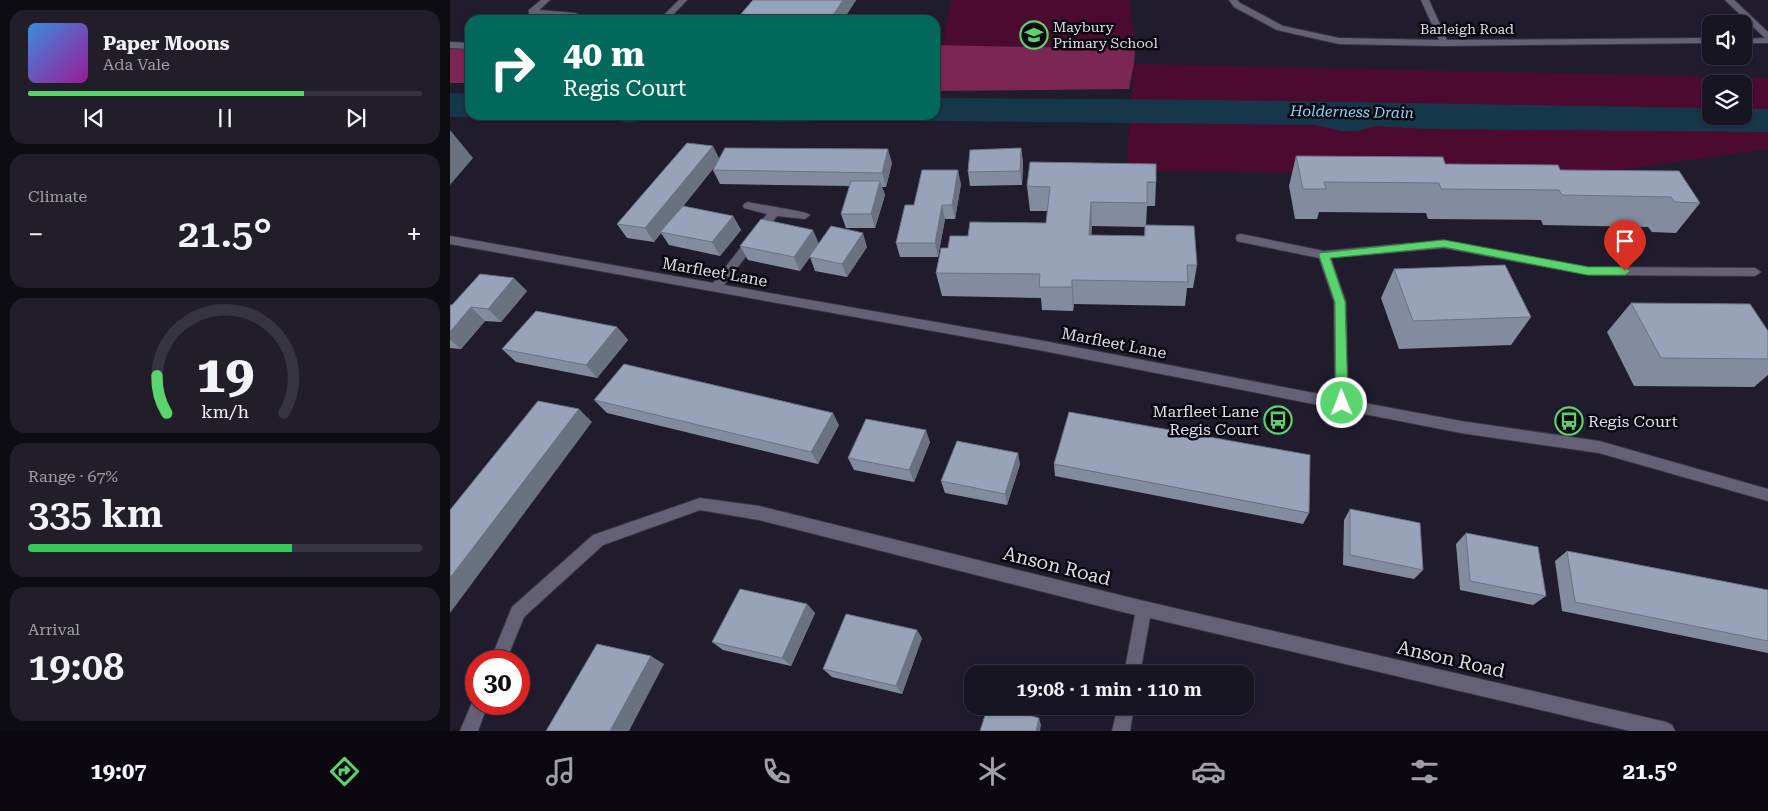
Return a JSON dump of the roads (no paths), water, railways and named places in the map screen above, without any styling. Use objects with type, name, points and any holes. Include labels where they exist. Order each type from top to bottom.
[{"type":"street","points":[[546,0],[532,12],[575,15]]},
{"type":"street","points":[[668,15],[683,0]]},
{"type":"street","name":"Barleigh Road","points":[[1233,0],[1237,5],[1280,28],[1339,41],[1444,43],[1702,41]]},
{"type":"street","points":[[1425,0],[1444,43]]},
{"type":"street","points":[[1729,0],[1768,36]]},
{"type":"street","points":[[1752,41],[1768,40]]},
{"type":"street","points":[[450,45],[465,46]]},
{"type":"street","points":[[748,206],[774,212],[805,215]]},
{"type":"street","points":[[715,288],[774,212]]},
{"type":"street","points":[[1241,238],[1324,255],[1444,244],[1588,271],[1755,272]]},
{"type":"street","name":"Marfleet Lane","points":[[450,240],[1044,346],[1461,427],[1600,447],[1751,489],[1768,496]]},
{"type":"street","points":[[1324,255],[1340,302],[1342,403]]},
{"type":"street","name":"Anson Road","points":[[502,650],[518,612],[598,540],[700,504],[760,513],[1144,609],[1666,731]]},
{"type":"street","points":[[1134,665],[1144,609]]},
{"type":"street","points":[[469,731],[476,715]]},
{"type":"street","points":[[1121,731],[1124,715]]},
{"type":"water","points":[[450,93],[465,94],[465,117],[450,117]]},
{"type":"water","name":"Holderness Drain","points":[[940,98],[1217,100],[1702,108],[1702,125],[1752,125],[1752,109],[1768,109],[1768,132],[1425,129],[1377,126],[1357,131],[1342,131],[1314,125],[871,120],[940,120]]},
{"type":"water","points":[[616,120],[646,120],[628,123]]},
{"type":"water","points":[[718,120],[871,120],[779,122]]},
{"type":"place","name":"Maybury Primary School","points":[[1034,35]]},
{"type":"place","name":"Marfleet Lane Regis Court","points":[[1278,420]]},
{"type":"place","name":"Regis Court","points":[[1569,421]]}]
